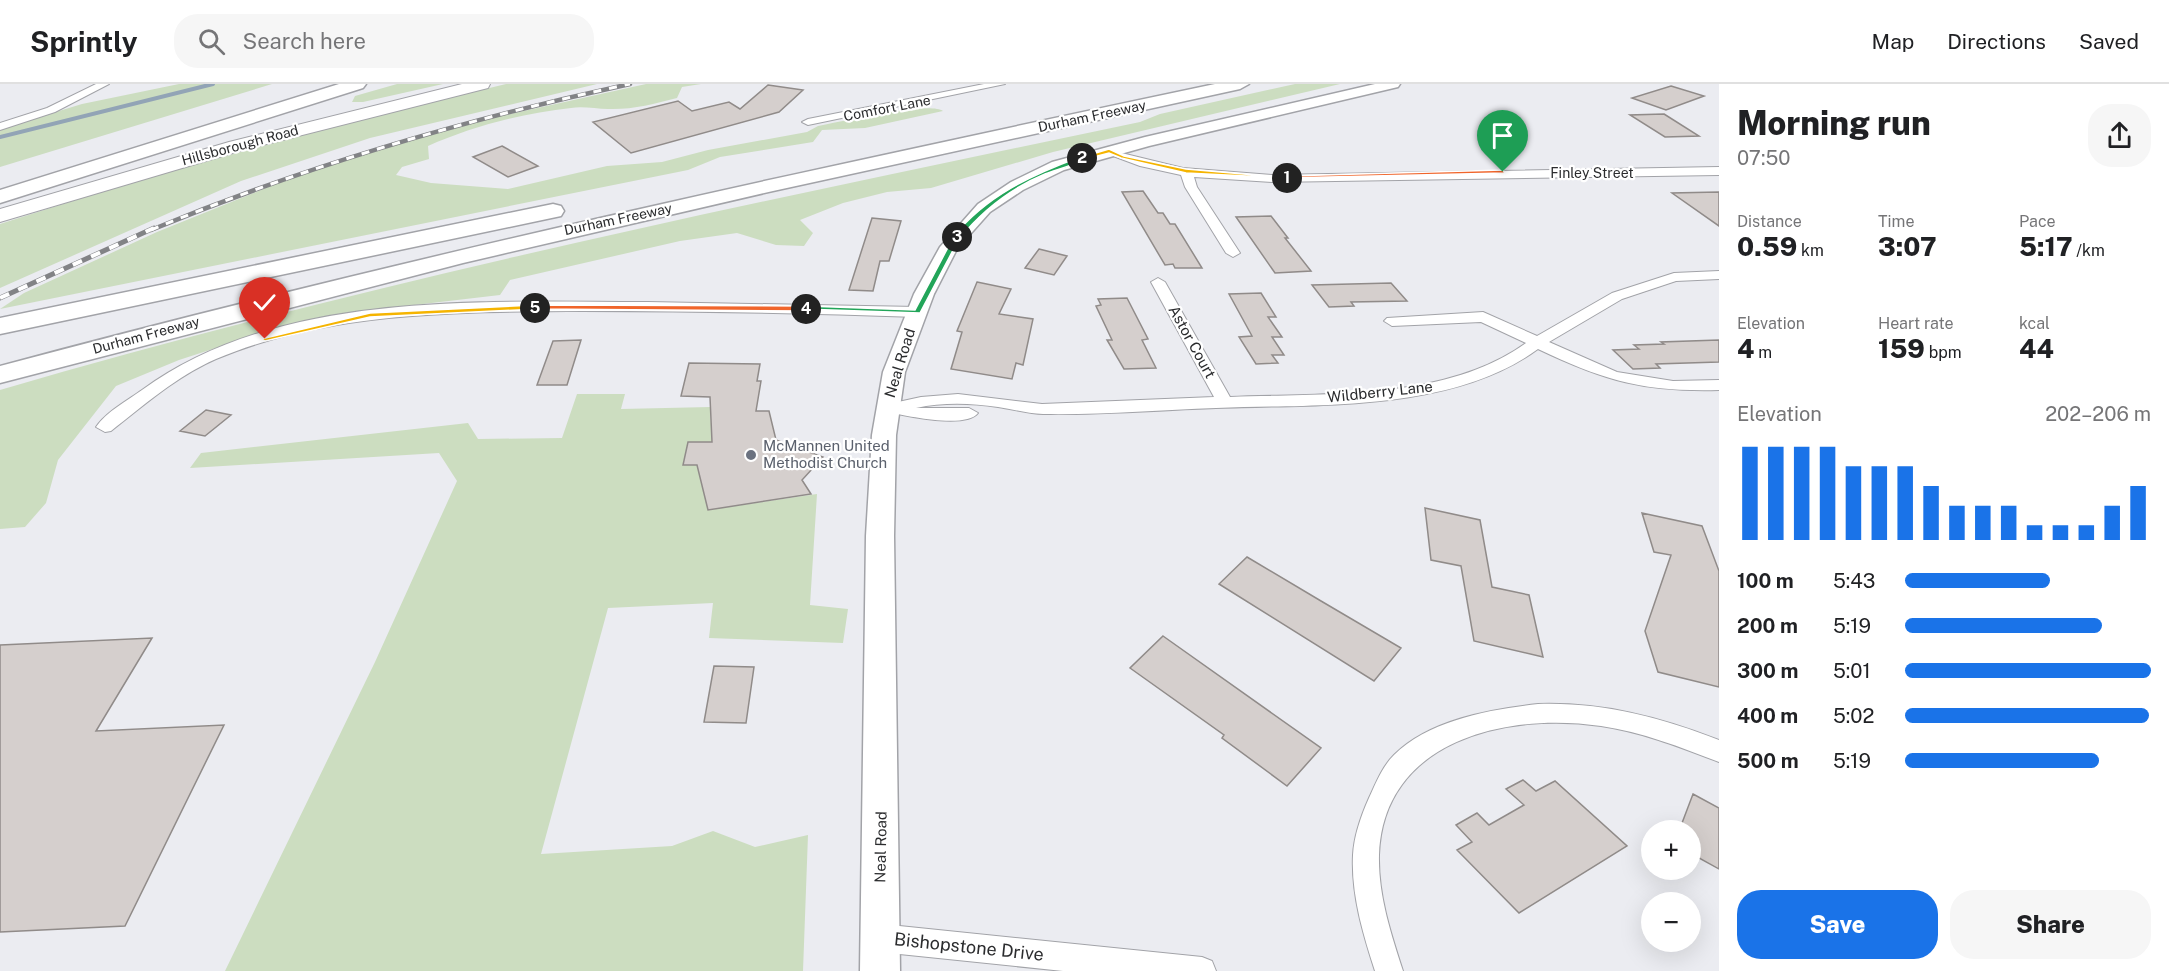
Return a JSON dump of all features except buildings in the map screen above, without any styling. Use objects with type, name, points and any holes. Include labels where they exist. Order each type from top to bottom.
[{"type":"highway","points":[[272,92],[298,84]]},
{"type":"highway","points":[[0,197],[357,84]]},
{"type":"highway","name":"Durham Freeway","points":[[679,184],[1158,84]]},
{"type":"highway","name":"Durham Freeway","points":[[0,375],[134,337],[525,240],[1240,84]]},
{"type":"highway","name":"Durham Freeway","points":[[0,326],[574,206]]},
{"type":"main road","name":"Hillsborough Road","points":[[0,216],[236,146],[482,84]]},
{"type":"street","points":[[0,127],[51,110],[104,84]]},
{"type":"street","name":"Comfort Lane","points":[[808,122],[1000,84]]},
{"type":"street","name":"Neal Road","points":[[880,954],[880,514],[893,408],[894,372],[917,312],[949,247],[984,208],[1041,174],[1109,151],[1393,84]]},
{"type":"street","name":"Finley Street","points":[[1109,151],[1123,157],[1186,171],[1296,178],[1503,172],[1719,171]]},
{"type":"street","points":[[1186,171],[1191,187],[1233,253]]},
{"type":"street","name":"Wildberry Lane","points":[[893,408],[921,415],[993,412],[1016,408],[1359,397],[1436,387],[1498,367],[1617,296],[1674,277],[1719,274]]},
{"type":"street","name":"Astor Court","points":[[1158,282],[1225,402]]},
{"type":"street","points":[[105,427],[174,375],[212,355],[316,325],[370,315],[442,310],[624,306],[917,312]]},
{"type":"street","points":[[1392,321],[1483,317],[1587,366],[1644,383],[1673,386],[1719,385]]},
{"type":"street","points":[[1389,971],[1374,925],[1367,886],[1366,854],[1372,820],[1383,793],[1406,758],[1425,747],[1481,724],[1518,716],[1552,713],[1618,719],[1719,752]]},
{"type":"street","name":"Bishopstone Drive","points":[[880,954],[1202,971]]},
{"type":"green space","points":[[179,84],[272,84],[0,167],[0,129],[82,104]]},
{"type":"green space","points":[[397,84],[443,84],[363,102],[352,102],[355,96]]},
{"type":"green space","points":[[506,84],[597,84],[370,138],[241,181],[0,288],[0,224],[252,149]]},
{"type":"green space","points":[[646,84],[701,84],[682,87],[677,98],[642,106],[625,109],[576,107],[516,117],[479,127],[428,146],[429,159],[402,167],[396,175],[431,183],[508,189],[607,166],[662,162],[708,150],[807,132],[818,126],[884,113],[920,109],[943,111],[865,128],[822,130],[813,142],[720,157],[688,170],[0,309],[24,293],[157,232],[288,179],[442,129]]},
{"type":"green space","points":[[1295,84],[1340,84],[1053,152],[931,188],[887,192],[843,203],[800,220],[813,233],[804,246],[776,245],[737,233],[680,241],[510,280],[500,295],[380,309],[287,325],[179,360],[116,386],[58,460],[46,503],[25,527],[0,529],[0,390],[141,350],[425,278],[710,213],[1140,122],[1160,114]]},
{"type":"green space","points":[[577,394],[625,394],[621,409],[710,407],[712,442],[688,442],[683,464],[702,465],[699,473],[708,510],[817,494],[810,605],[848,609],[843,643],[709,638],[713,603],[608,608],[541,854],[672,846],[713,831],[755,847],[808,835],[803,971],[225,971],[375,662],[457,481],[439,453],[190,468],[201,453],[468,423],[478,439],[562,438]]},
{"type":"waterway","points":[[0,137],[213,84]]},
{"type":"railway","points":[[151,230],[268,185],[387,146],[508,113],[630,84]]},
{"type":"railway","points":[[0,298],[154,228]]},
{"type":"place","name":"McMannen United Methodist Church","points":[[751,455]]},
{"type":"route","points":[[265,339],[316,325],[370,315],[442,310],[624,306],[917,312],[949,247],[964,227],[984,208],[1017,186],[1058,166],[1109,151],[1123,157],[1167,168],[1212,175],[1296,178],[1503,172]]}]
